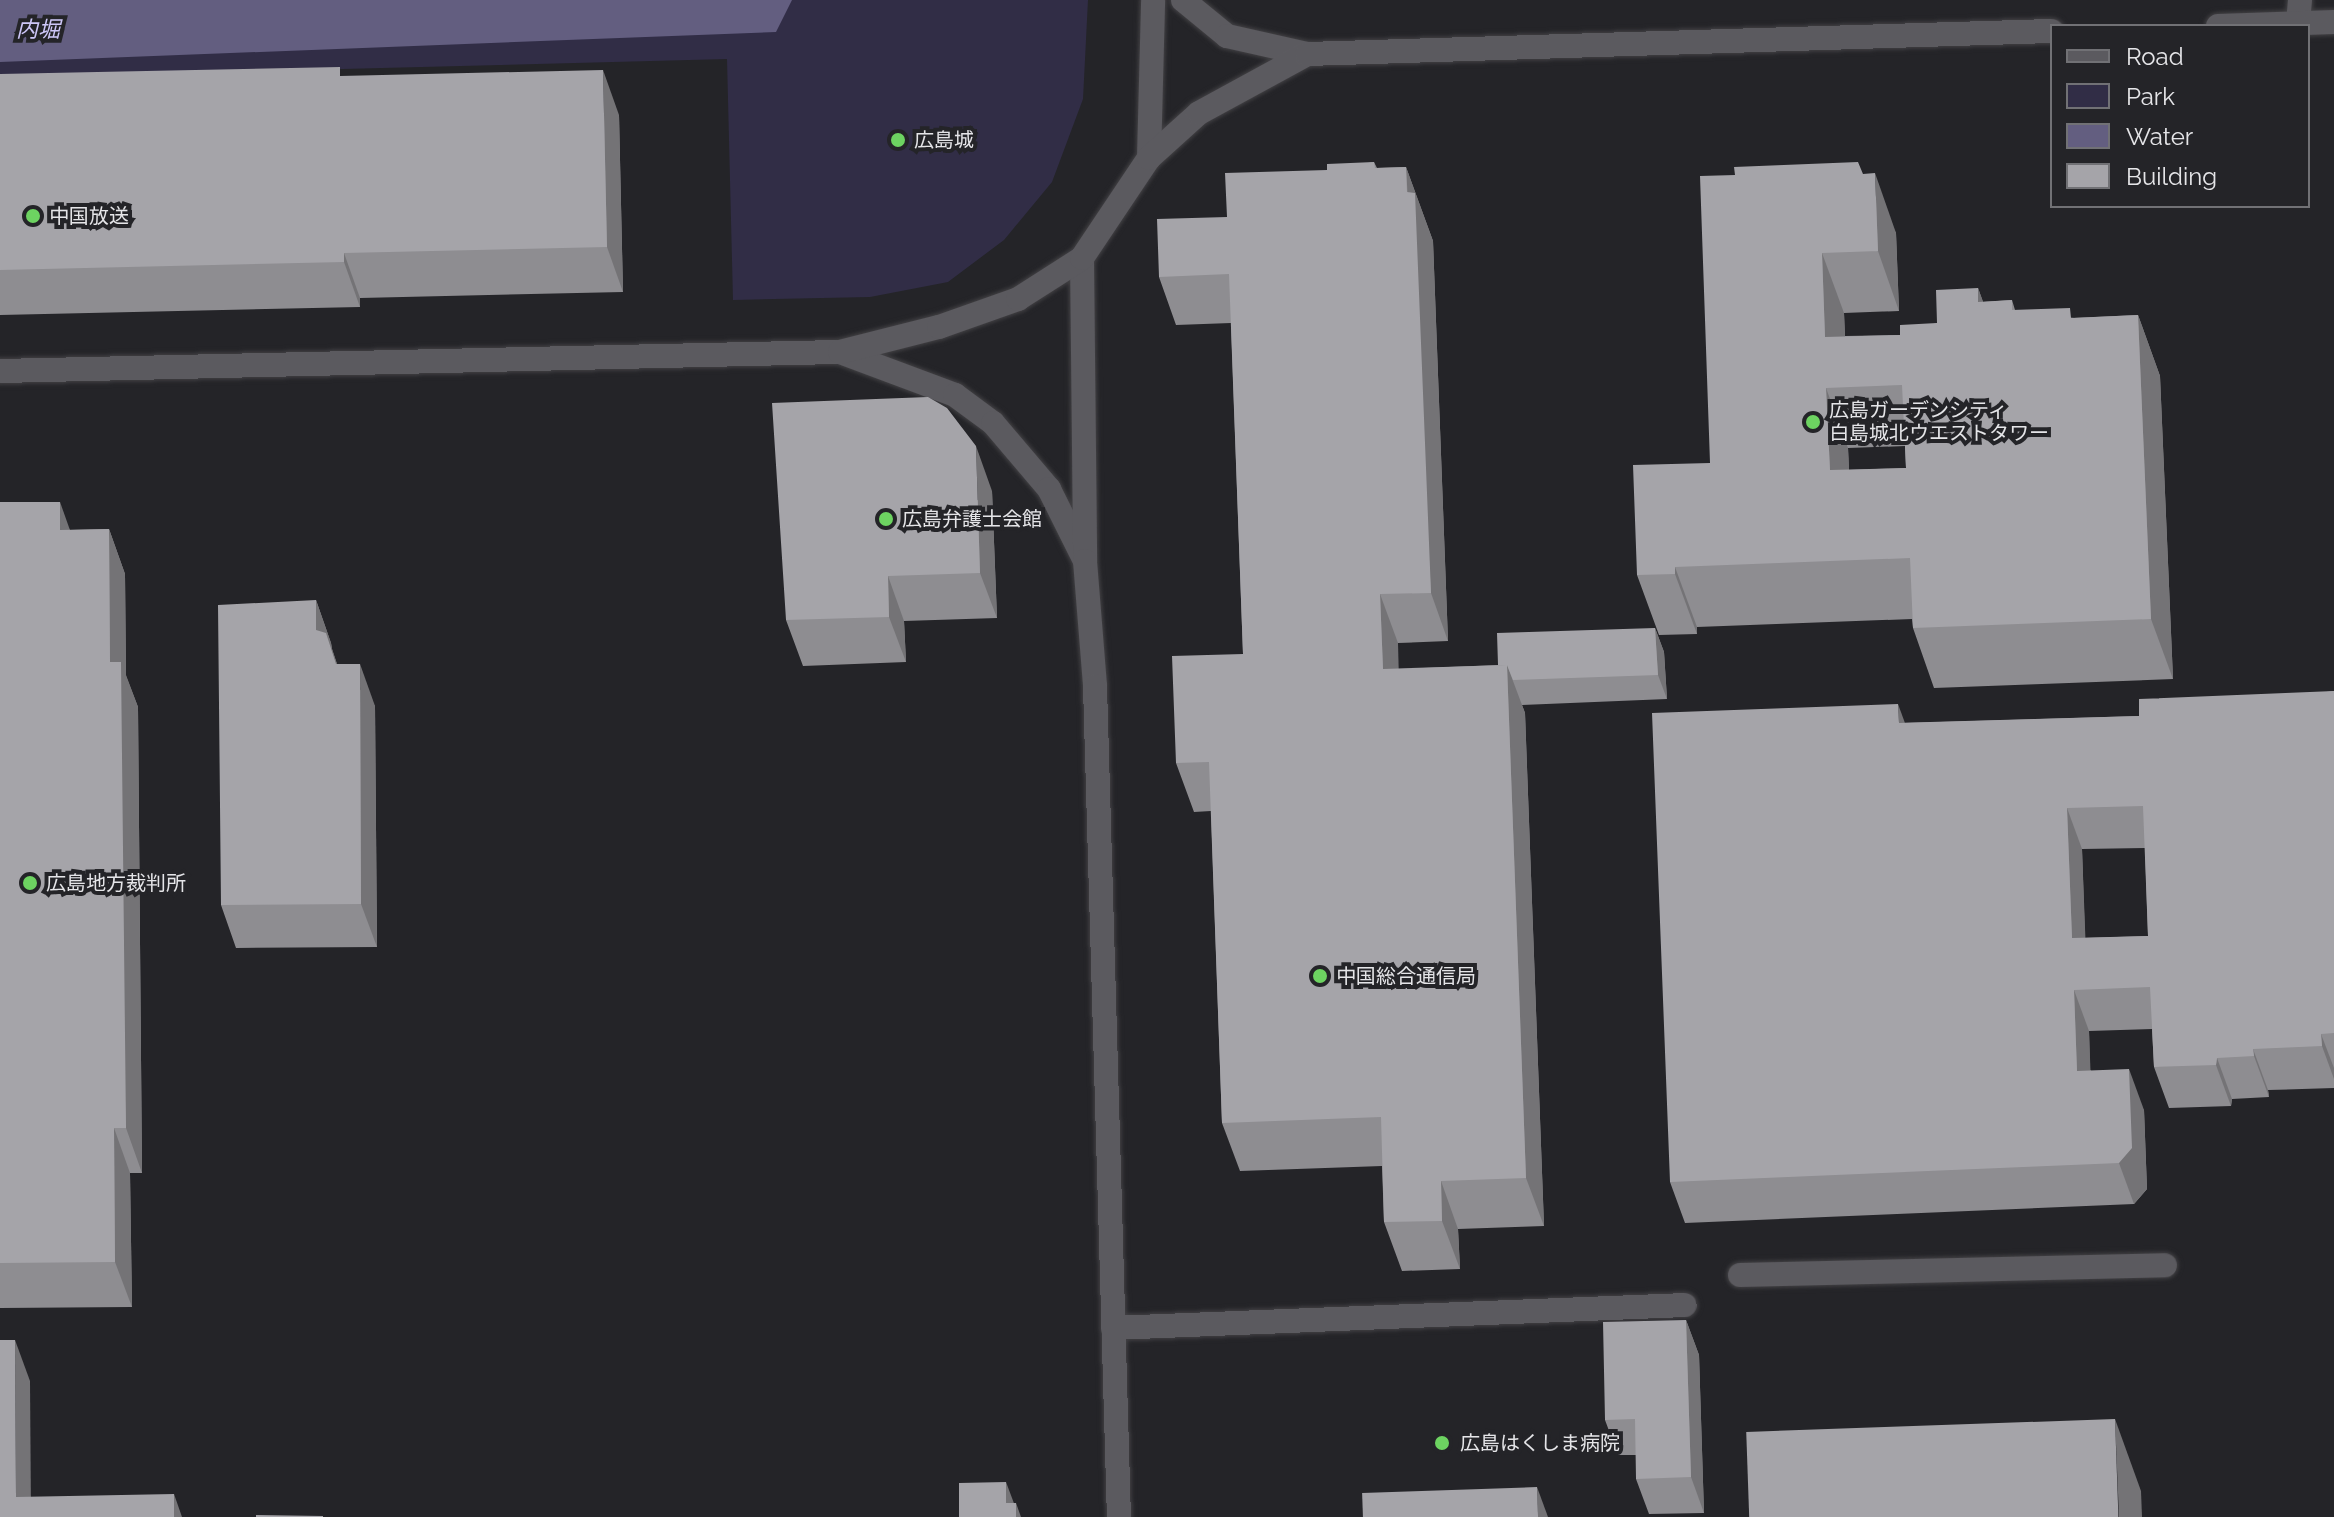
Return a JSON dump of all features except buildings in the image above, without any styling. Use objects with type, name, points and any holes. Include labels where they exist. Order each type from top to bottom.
[{"type":"street","points":[[1149,158],[1153,0]]},
{"type":"street","points":[[1183,0],[1227,36],[1307,54],[2050,31]]},
{"type":"street","points":[[2230,24],[2299,12],[2334,22]]},
{"type":"street","points":[[0,371],[840,352],[990,312],[1082,258],[1149,158],[1199,113],[1307,54]]},
{"type":"street","points":[[1082,258],[1085,561],[1095,686],[1119,1517]]},
{"type":"street","points":[[840,352],[955,395],[993,423],[1049,489],[1085,561]]},
{"type":"street","points":[[1740,1275],[2165,1265]]},
{"type":"street","points":[[1113,1328],[1685,1305]]},
{"type":"green space","name":"広島城","points":[[0,0],[1088,0],[1083,99],[1052,182],[1004,240],[948,282],[870,297],[733,300],[727,59],[0,78]]},
{"type":"water","name":"内堀","points":[[0,0],[792,0],[776,32],[0,62]]},
{"type":"place","name":"広島城","points":[[898,140]]},
{"type":"place","name":"中国放送","points":[[33,216]]},
{"type":"place","name":"広島ガーデンシティ 白島城北ウエストタワー","points":[[1813,422]]},
{"type":"place","name":"広島弁護士会館","points":[[886,519]]},
{"type":"place","name":"広島地方裁判所","points":[[30,883]]},
{"type":"place","name":"中国総合通信局","points":[[1320,976]]},
{"type":"place","name":"広島はくしま病院","points":[[1442,1443]]}]
